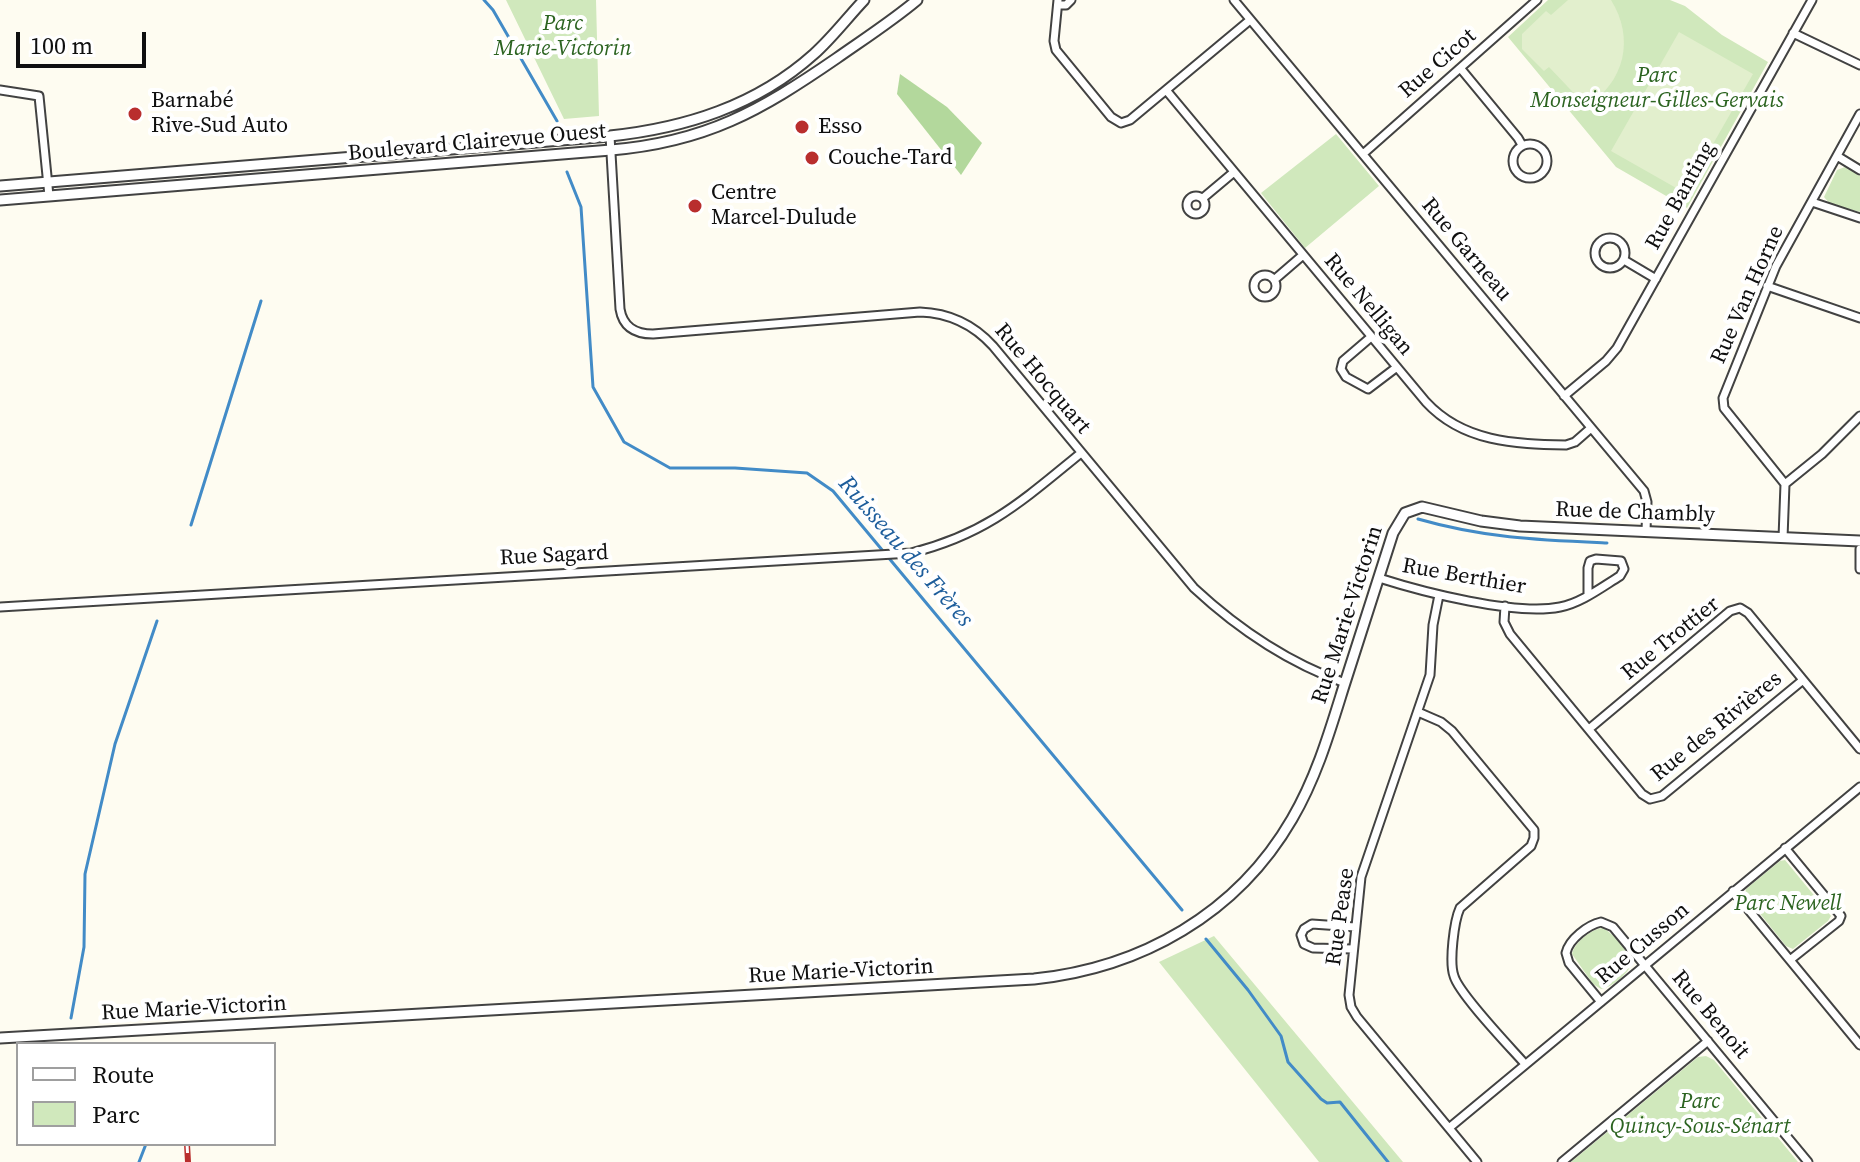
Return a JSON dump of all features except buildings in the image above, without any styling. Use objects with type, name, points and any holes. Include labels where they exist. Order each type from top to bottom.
[{"type":"street","name":"Boulevard Clairevue Ouest","points":[[0,186],[644,132],[692,121],[758,94],[813,55],[864,0]]},
{"type":"street","points":[[1071,0],[1066,5],[1058,3],[1054,38],[1056,50],[1114,121],[1121,123],[1128,122],[1250,20]]},
{"type":"street","name":"Rue Garneau","points":[[1234,0],[1645,493],[1648,505],[1646,531]]},
{"type":"street","name":"Rue Cicot","points":[[1363,154],[1537,0]]},
{"type":"street","name":"Rue Banting","points":[[1564,396],[1614,353],[1812,0]]},
{"type":"street","name":"Boulevard Clairevue Ouest","points":[[0,200],[611,150],[685,138],[717,128],[761,108],[912,2]]},
{"type":"street","points":[[1793,33],[1860,65]]},
{"type":"street","points":[[1461,69],[1522,145]]},
{"type":"street","points":[[0,90],[39,96],[49,196]]},
{"type":"street","name":"Rue Nelligan","points":[[1166,90],[1371,337],[1441,416],[1477,435],[1505,442],[1566,445],[1575,442],[1591,428]]},
{"type":"street","points":[[758,94],[761,108]]},
{"type":"street","name":"Rue Van Horne","points":[[1785,484],[1723,403],[1767,286],[1860,114]]},
{"type":"street","name":"Rue Hocquart","points":[[610,136],[620,309],[625,323],[633,330],[653,334],[913,312],[947,316],[967,324],[988,341],[1172,565],[1218,610],[1283,653],[1345,683]]},
{"type":"street","points":[[1522,145],[1538,145],[1546,154],[1547,166],[1540,175],[1524,177],[1515,171],[1513,154],[1522,145]]},
{"type":"street","points":[[456,148],[457,163]]},
{"type":"street","points":[[1837,156],[1860,170]]},
{"type":"street","points":[[191,170],[192,184]]},
{"type":"street","points":[[1203,198],[1234,172]]},
{"type":"street","points":[[1812,202],[1860,218]]},
{"type":"street","points":[[1603,240],[1617,240],[1624,247],[1624,260],[1616,267],[1606,268],[1598,262],[1597,247],[1603,240]]},
{"type":"street","points":[[1274,280],[1303,255]]},
{"type":"street","points":[[1624,260],[1656,279]]},
{"type":"street","points":[[1767,286],[1860,318]]},
{"type":"street","points":[[1371,337],[1343,361],[1341,369],[1344,375],[1368,389],[1397,367]]},
{"type":"street","points":[[1783,538],[1785,484],[1822,454],[1860,416]]},
{"type":"street","name":"Rue Sagard","points":[[0,607],[911,553],[945,544],[980,529],[1007,513],[1081,453]]},
{"type":"street","name":"Rue de Chambly","points":[[1411,509],[1426,507],[1481,521],[1520,526],[1860,541]]},
{"type":"street","name":"Rue Marie-Victorin","points":[[0,1038],[1034,979],[1086,972],[1129,958],[1182,931],[1220,903],[1250,874],[1280,837],[1318,764],[1398,522],[1411,509]]},
{"type":"street","points":[[1860,549],[1860,569]]},
{"type":"street","name":"Rue Berthier","points":[[1379,578],[1439,595],[1505,606],[1556,608],[1572,604],[1621,574],[1624,567],[1621,561],[1590,561],[1588,594]]},
{"type":"street","name":"Rue Pease","points":[[1439,595],[1432,636],[1431,671],[1361,877],[1349,995],[1353,1011],[1477,1162]]},
{"type":"street","points":[[1505,606],[1504,619],[1508,631],[1589,729]]},
{"type":"street","name":"Rue Trottier","points":[[1589,729],[1734,609],[1748,613],[1803,680]]},
{"type":"street","points":[[1803,680],[1860,749]]},
{"type":"street","name":"Rue des Rivières","points":[[1589,729],[1643,796],[1655,799],[1803,680]]},
{"type":"street","points":[[1418,712],[1436,719],[1452,731],[1534,830],[1531,846],[1460,908],[1456,918],[1452,963],[1457,983],[1525,1064]]},
{"type":"street","name":"Rue Cusson","points":[[1449,1128],[1860,787]]},
{"type":"street","points":[[1785,848],[1841,916],[1839,921],[1790,960]]},
{"type":"street","points":[[1733,891],[1860,1045]]},
{"type":"street","name":"Rue Benoit","points":[[1601,1002],[1568,961],[1566,951],[1571,942],[1594,924],[1606,923],[1808,1162]]},
{"type":"street","points":[[1353,949],[1313,948],[1304,944],[1301,935],[1305,927],[1312,924],[1355,927]]},
{"type":"street","points":[[1562,1162],[1708,1041]]},
{"type":"green space","name":"Parc Marie-Victorin","points":[[506,0],[596,0],[599,116],[564,119]]},
{"type":"green space","name":"Parc Monseigneur-Gilles-Gervais","points":[[1548,0],[1670,0],[1685,6],[1722,35],[1768,62],[1687,208],[1616,167],[1508,37]]},
{"type":"green space","points":[[1568,0],[1611,0],[1623,29],[1622,59],[1617,72],[1610,85],[1586,106],[1549,67],[1544,71],[1522,49],[1522,34],[1546,11],[1551,15]]},
{"type":"green space","points":[[1679,32],[1753,74],[1685,193],[1611,151]]},
{"type":"green space","points":[[900,74],[947,107],[982,143],[961,175],[897,94]]},
{"type":"green space","points":[[1336,134],[1379,186],[1305,248],[1261,193]]},
{"type":"green space","points":[[1845,167],[1860,176],[1860,212],[1830,204],[1824,197],[1837,170]]},
{"type":"green space","name":"Parc Newell","points":[[1785,860],[1831,916],[1793,949],[1786,946],[1745,895],[1746,889]]},
{"type":"green space","points":[[1603,928],[1620,943],[1632,963],[1620,979],[1601,989],[1593,984],[1572,954],[1584,937]]},
{"type":"green space","points":[[1214,936],[1403,1162],[1319,1162],[1159,962]]},
{"type":"green space","name":"Parc Quincy-Sous-Sénart","points":[[1706,1056],[1714,1060],[1798,1162],[1571,1162],[1698,1057]]},
{"type":"waterway","name":"Ruisseau des Frères","points":[[484,0],[493,10],[557,121]]},
{"type":"waterway","name":"Ruisseau des Frères","points":[[567,172],[581,207],[593,387],[624,442],[670,468],[807,473],[833,491],[1182,910]]},
{"type":"waterway","points":[[191,525],[261,301]]},
{"type":"waterway","points":[[1418,519],[1489,534],[1607,543]]},
{"type":"waterway","points":[[71,1018],[84,947],[85,874],[115,744],[157,621]]},
{"type":"waterway","name":"Ruisseau des Frères","points":[[1206,939],[1281,1036],[1288,1062],[1321,1099],[1327,1103],[1340,1102],[1388,1162]]},
{"type":"waterway","points":[[139,1162],[145,1146]]},
{"type":"railway","points":[[187,1146],[188,1162]]},
{"type":"place","name":"Barnabé Rive-Sud Auto","points":[[135,114]]},
{"type":"place","name":"Esso","points":[[802,127]]},
{"type":"place","name":"Couche-Tard","points":[[812,158]]},
{"type":"place","name":"Centre Marcel-Dulude","points":[[695,206]]}]
